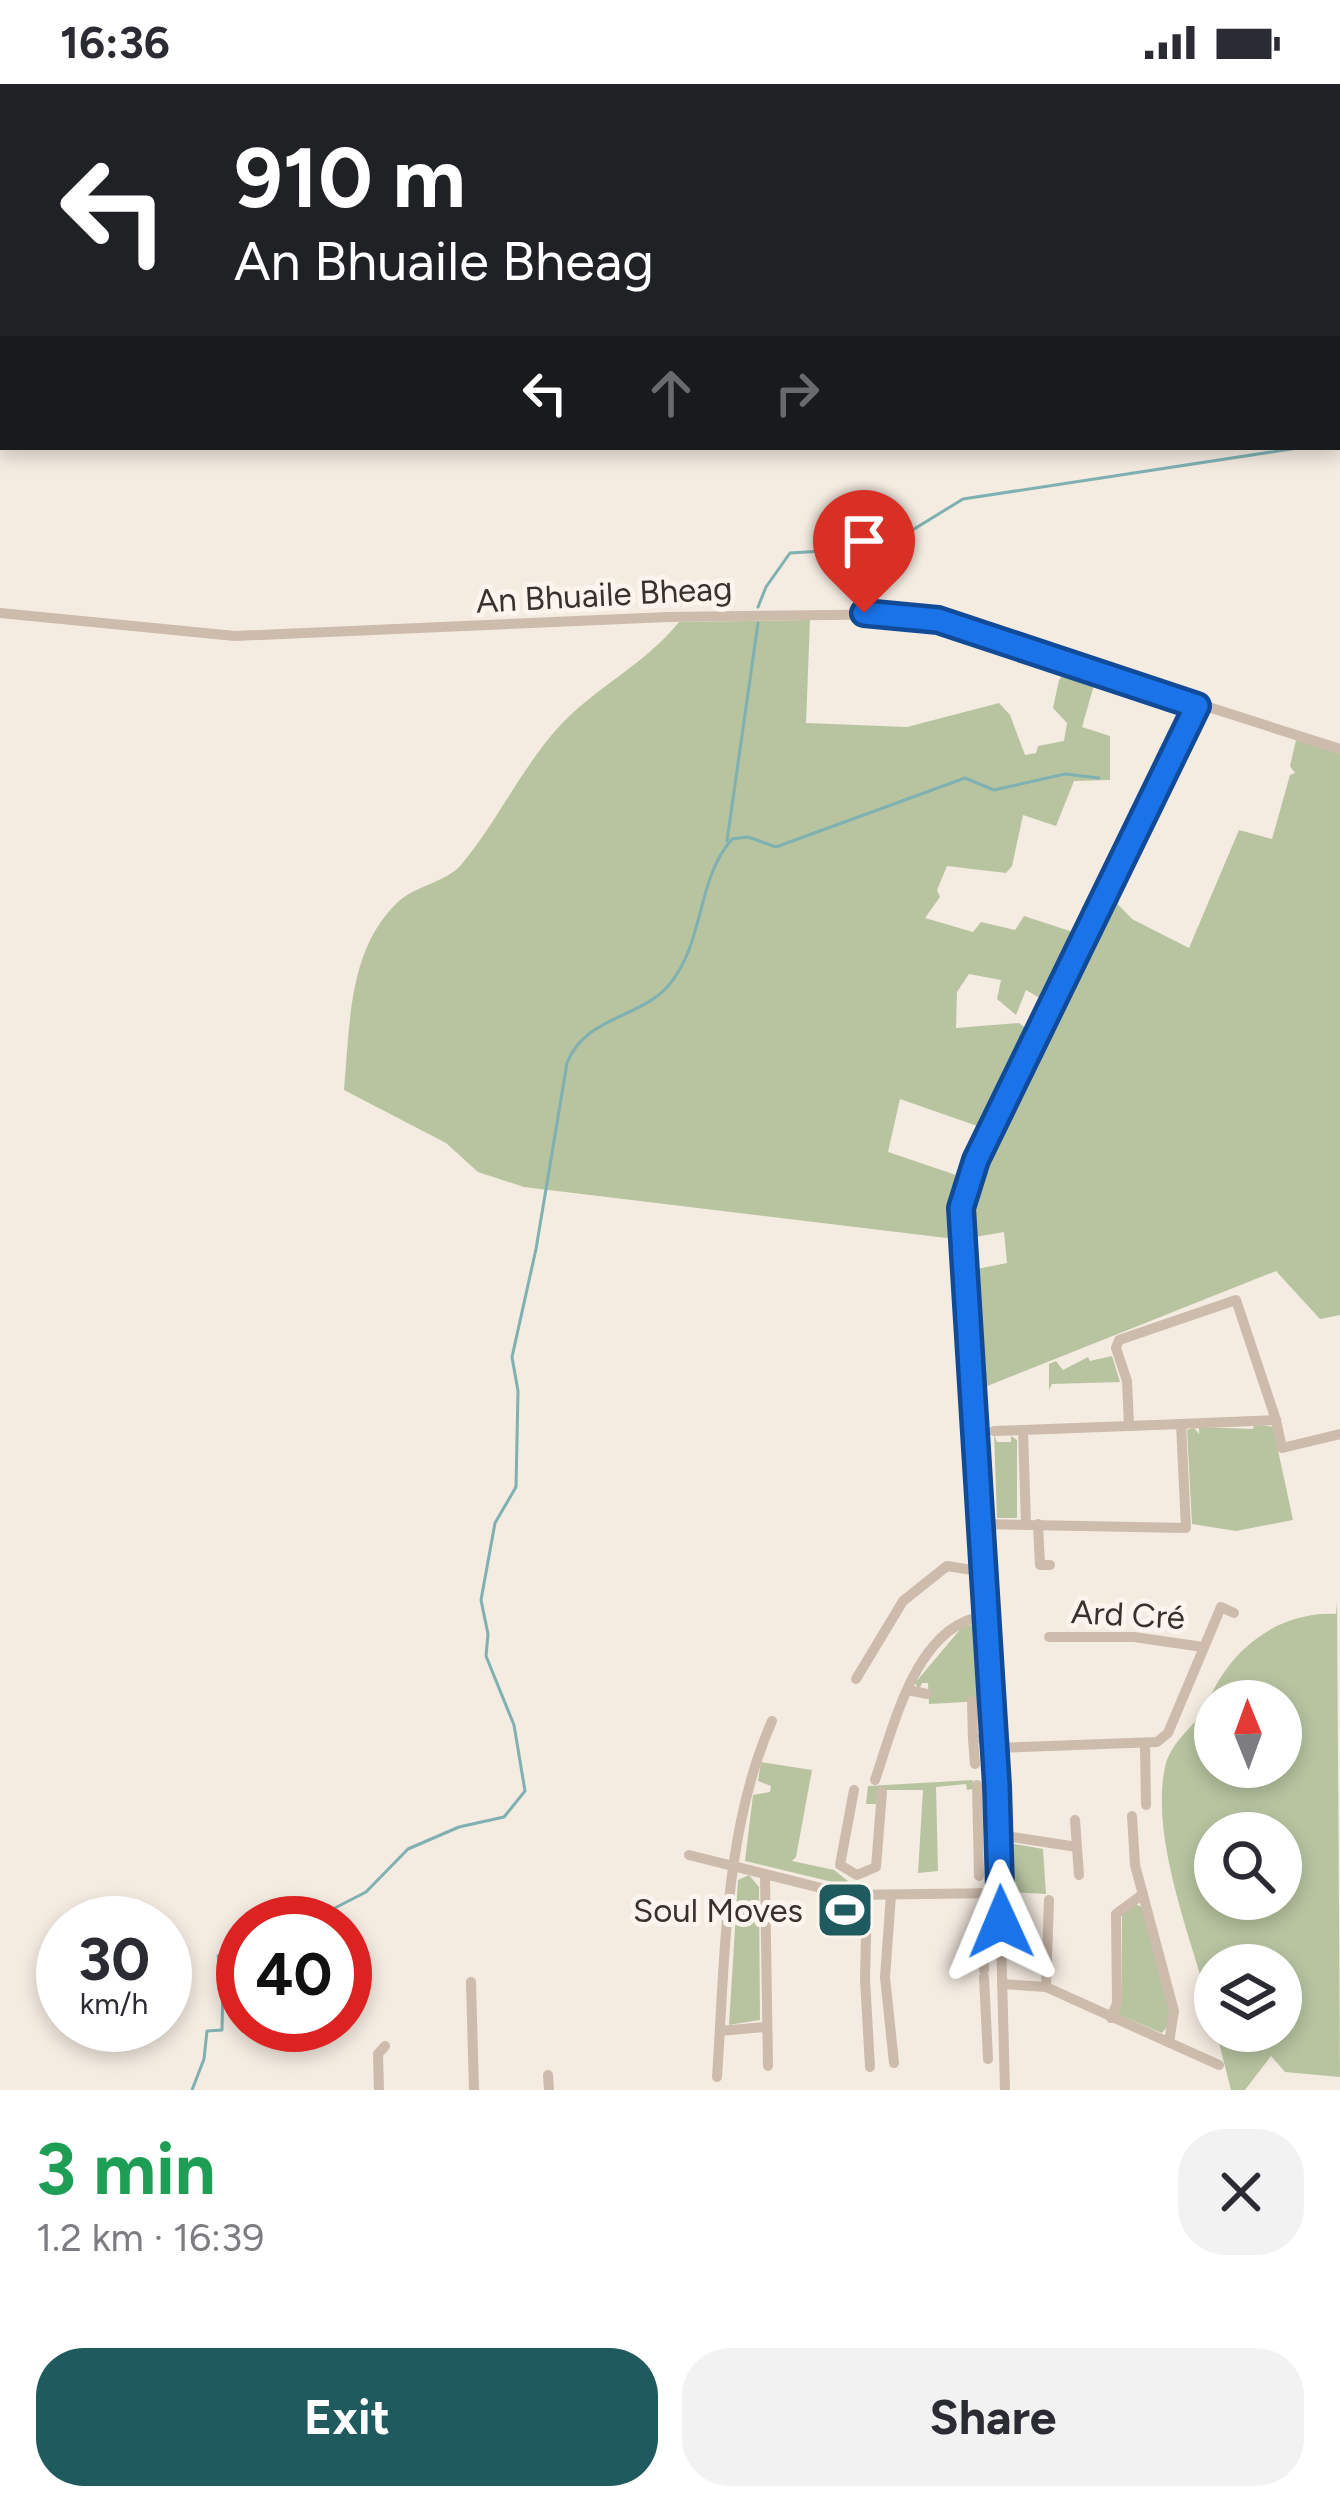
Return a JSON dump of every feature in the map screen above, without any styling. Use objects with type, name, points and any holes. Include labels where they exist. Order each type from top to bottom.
[{"type":"street","name":"An Bhuaile Bheag","points":[[0,613],[235,636],[713,616],[916,614],[1340,749]]},
{"type":"street","points":[[1004,2090],[999,1830],[961,1208],[976,1160],[1197,706]]},
{"type":"street","points":[[1129,1425],[1119,1340],[1236,1300],[1282,1448],[1340,1434]]},
{"type":"street","points":[[994,1431],[1276,1420]]},
{"type":"street","points":[[980,1524],[1186,1528],[1181,1424]]},
{"type":"street","points":[[1023,1430],[1040,1565],[1050,1565]]},
{"type":"street","points":[[856,1679],[907,1596],[947,1566],[985,1572]]},
{"type":"street","name":"Ard Cré","points":[[1144,1744],[1168,1733],[1221,1607],[1234,1613]]},
{"type":"street","points":[[875,1780],[908,1690],[944,1636],[960,1622],[985,1616]]},
{"type":"street","name":"Ard Cré","points":[[1049,1637],[1135,1637],[1203,1647]]},
{"type":"street","points":[[908,1690],[927,1694]]},
{"type":"street","points":[[972,1701],[975,1764]]},
{"type":"street","points":[[717,2078],[735,1866],[757,1756],[772,1721]]},
{"type":"street","points":[[974,1739],[1144,1744],[1150,1798]]},
{"type":"street","points":[[977,1785],[979,1876]]},
{"type":"street","points":[[854,1790],[840,1865],[857,1875]]},
{"type":"street","points":[[857,1875],[875,1867],[881,1792]]},
{"type":"street","points":[[850,1805],[880,1809]]},
{"type":"street","points":[[1132,1816],[1134,1860],[1175,2014],[1169,2042]]},
{"type":"street","points":[[1075,1820],[1079,1875]]},
{"type":"street","points":[[979,1826],[1077,1847]]},
{"type":"street","points":[[689,1855],[765,1877],[860,1896],[1000,1893]]},
{"type":"street","points":[[857,1875],[870,2067]]},
{"type":"street","points":[[765,1877],[768,2066]]},
{"type":"street","points":[[1111,2018],[1117,2003],[1116,1914],[1143,1894]]},
{"type":"street","points":[[869,2051],[893,2056],[885,1968],[890,1895]]},
{"type":"street","points":[[1046,1987],[1048,1900]]},
{"type":"street","points":[[983,1910],[988,2059]]},
{"type":"street","points":[[984,1952],[1002,1951]]},
{"type":"street","points":[[865,1969],[885,1968]]},
{"type":"street","points":[[471,1982],[474,2090]]},
{"type":"street","points":[[1002,1984],[1046,1987],[1219,2066]]},
{"type":"street","points":[[986,2020],[1003,2019]]},
{"type":"street","points":[[720,2031],[765,2027]]},
{"type":"street","points":[[379,2090],[378,2054],[385,2046]]},
{"type":"street","points":[[548,2075],[549,2090]]},
{"type":"green space","points":[[810,620],[806,723],[907,727],[999,703],[1010,715],[1025,755],[1036,753],[1038,746],[1064,741],[1067,723],[1053,708],[1059,680],[1067,670],[1096,678],[1082,727],[1110,736],[1110,780],[1074,781],[1056,826],[1023,815],[1012,866],[1006,873],[947,866],[937,890],[940,897],[925,918],[973,932],[981,922],[1015,930],[1024,916],[1079,934],[1048,1003],[1026,990],[1016,1015],[997,999],[1001,980],[969,974],[957,992],[956,1028],[1019,1023],[1031,1032],[983,1128],[900,1099],[888,1152],[962,1177],[955,1239],[524,1187],[478,1172],[446,1143],[344,1090],[354,989],[369,942],[398,902],[461,865],[543,746],[571,715],[651,651],[679,622]]},
{"type":"green space","points":[[1296,740],[1340,754],[1340,1315],[1320,1319],[1276,1271],[977,1390],[967,1271],[1007,1263],[1004,1232],[964,1239],[963,1220],[973,1183],[1108,894],[1132,919],[1189,948],[1239,830],[1272,839],[1290,775],[1295,773],[1290,766]]},
{"type":"green space","points":[[1112,1356],[1120,1382],[1052,1384],[1049,1390],[1049,1364],[1056,1361],[1063,1370],[1088,1357],[1090,1361]]},
{"type":"green space","points":[[1254,1424],[1273,1427],[1293,1520],[1236,1531],[1192,1524],[1187,1430],[1194,1428],[1199,1434],[1199,1427],[1253,1429]]},
{"type":"green space","points":[[994,1434],[997,1442],[1011,1442],[1011,1436],[1017,1440],[1017,1518],[997,1518]]},
{"type":"green space","points":[[1337,1601],[1340,2077],[1285,2072],[1271,2056],[1245,2090],[1231,2090],[1221,2052],[1302,2052],[1302,1944],[1194,1944],[1194,1955],[1169,1863],[1162,1797],[1165,1767],[1173,1748],[1194,1723],[1194,1788],[1302,1788],[1302,1680],[1219,1680],[1259,1637],[1276,1626],[1336,1614]]},
{"type":"green space","points":[[972,1625],[978,1633],[983,1701],[929,1704],[928,1683],[922,1683],[919,1690],[915,1683],[963,1626]]},
{"type":"green space","points":[[761,1762],[812,1770],[792,1861],[834,1870],[848,1881],[845,1885],[745,1861],[753,1795],[770,1792],[771,1786],[758,1781]]},
{"type":"green space","points":[[973,1780],[972,1789],[967,1790],[966,1784],[936,1787],[938,1871],[918,1873],[923,1790],[878,1790],[876,1804],[866,1804],[868,1786]]},
{"type":"green space","points":[[1014,1844],[1043,1849],[1046,1894],[1011,1892],[1010,1849]]},
{"type":"green space","points":[[749,1875],[759,1887],[760,2020],[729,2025],[738,1880]]},
{"type":"green space","points":[[1135,1904],[1142,1907],[1169,2006],[1170,2023],[1162,2033],[1117,2014],[1122,2003],[1122,1913]]},
{"type":"waterway","points":[[758,607],[790,553],[856,549],[881,542],[906,534],[963,499],[1284,450]]},
{"type":"waterway","points":[[727,841],[758,623]]},
{"type":"waterway","points":[[358,1896],[408,1849],[459,1827],[504,1817],[525,1791],[514,1725],[486,1656],[488,1634],[481,1600],[495,1523],[516,1487],[518,1391],[512,1357],[536,1249],[567,1063],[575,1048],[586,1036],[669,985],[689,950],[712,873],[732,839],[748,837],[776,847],[965,778],[994,790],[1065,774],[1099,778]]},
{"type":"waterway","points":[[192,2090],[204,2059],[207,2031],[216,2030]]},
{"type":"place","name":"Soul Moves","points":[[845,1910]]},
{"type":"route","points":[[864,613],[916,614],[938,620],[1197,706],[976,1160],[961,1208],[997,1786],[1001,1922]]}]
